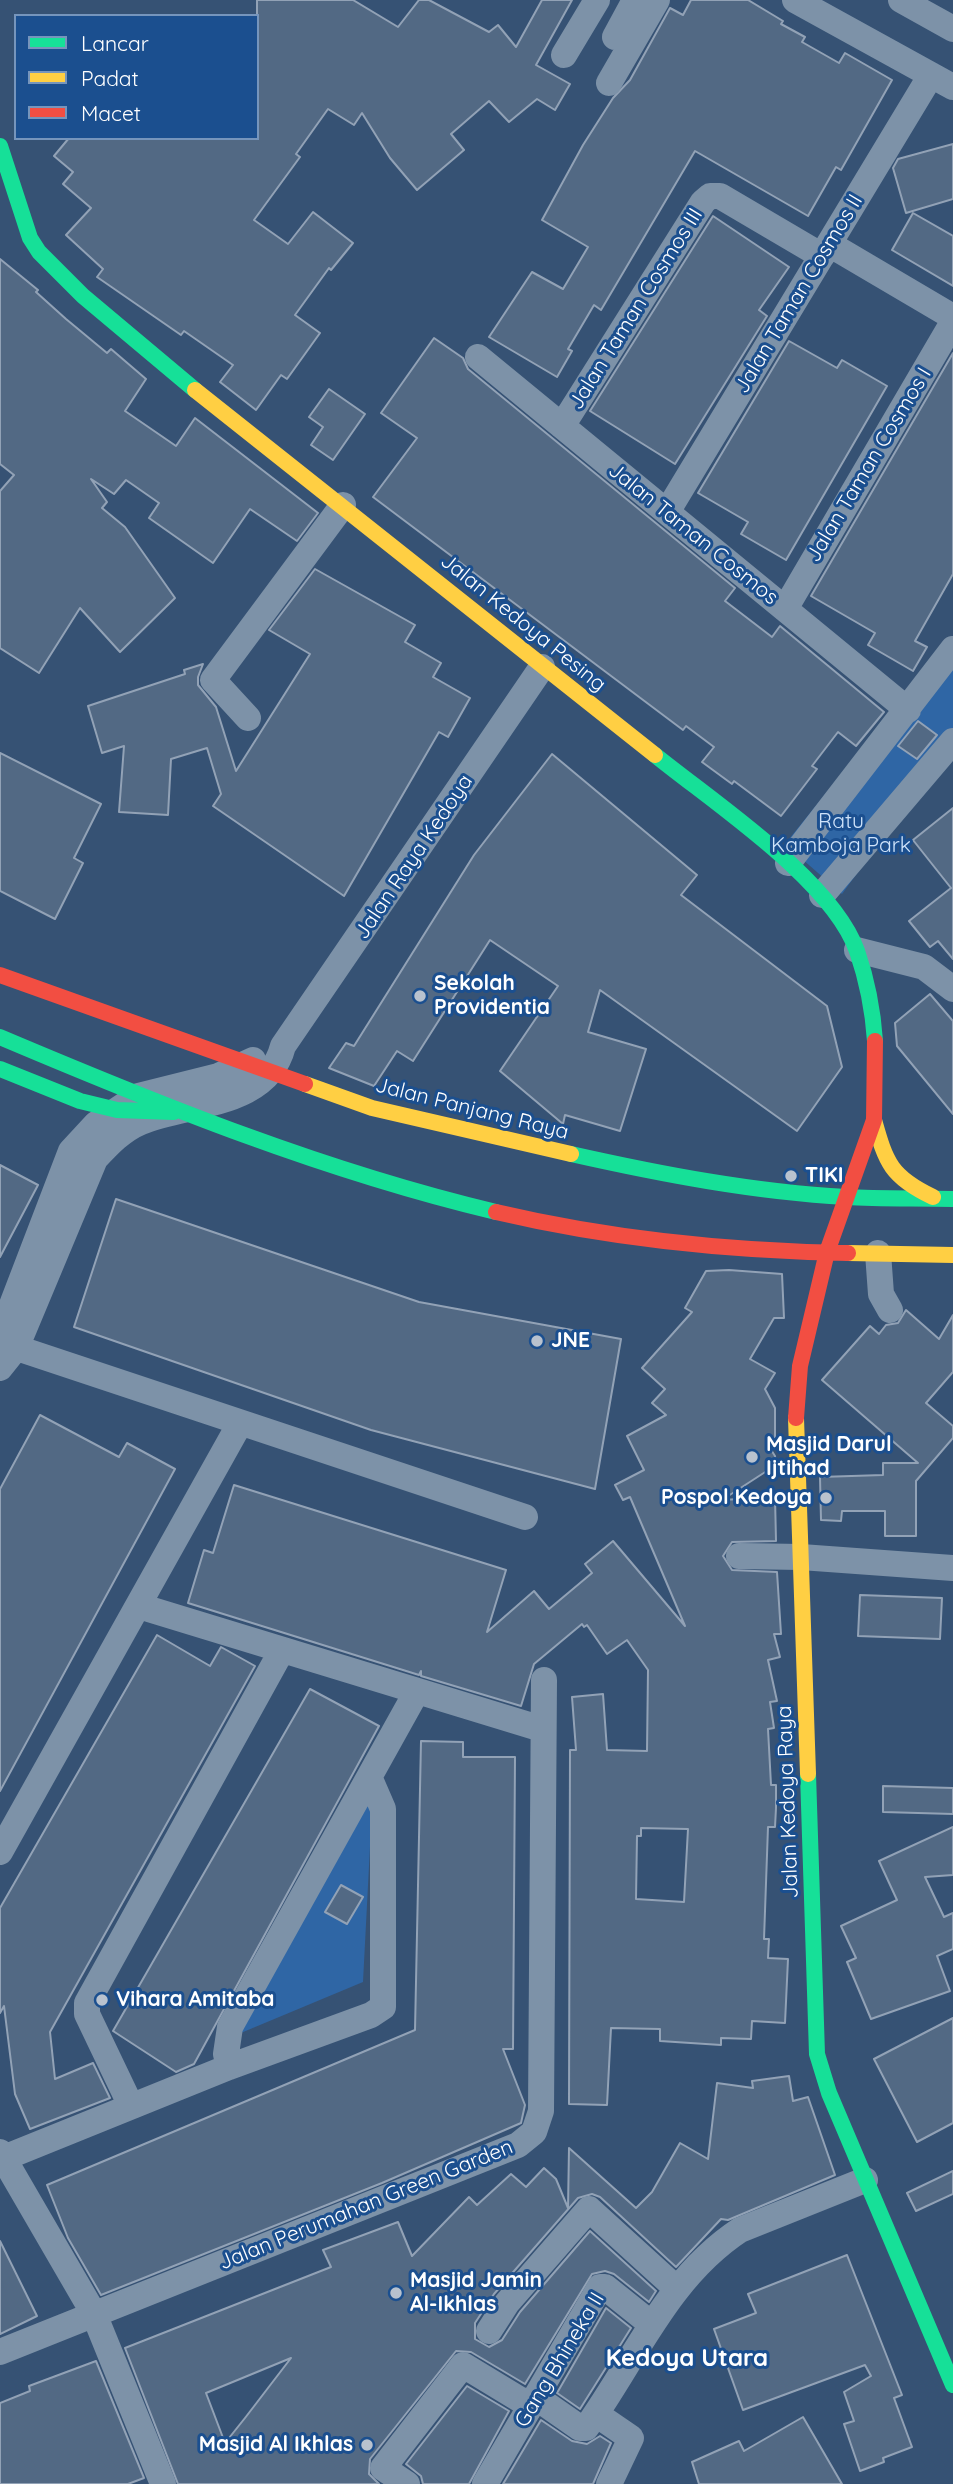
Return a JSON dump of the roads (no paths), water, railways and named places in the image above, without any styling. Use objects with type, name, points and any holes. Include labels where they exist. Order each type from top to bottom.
[{"type":"street","points":[[564,55],[597,0]]},
{"type":"street","points":[[635,0],[600,82],[657,0]]},
{"type":"street","points":[[795,0],[942,81]]},
{"type":"street","points":[[901,0],[953,29]]},
{"type":"street","name":"Jalan Taman Cosmos II","points":[[667,512],[826,250],[942,81]]},
{"type":"street","name":"Jalan Kedoya Pesing","points":[[0,146],[23,220],[40,252],[83,296],[167,368],[344,505],[788,863],[822,895],[857,950],[872,1010],[875,1040],[874,1120],[845,1197]]},
{"type":"street","name":"Jalan Taman Cosmos III","points":[[562,425],[710,196],[720,196],[826,250]]},
{"type":"street","name":"Jalan Taman Cosmos I","points":[[785,609],[953,319],[826,250]]},
{"type":"street","name":"Jalan Taman Cosmos","points":[[478,357],[908,710]]},
{"type":"street","points":[[248,718],[213,680],[344,505]]},
{"type":"street","points":[[788,863],[953,649]]},
{"type":"street","name":"Jalan Raya Kedoya","points":[[259,1068],[279,1062],[283,1046],[542,667]]},
{"type":"street","points":[[822,895],[953,741]]},
{"type":"street","points":[[857,950],[924,967],[953,989]]},
{"type":"street","name":"Jalan Panjang Raya","points":[[0,975],[372,1108],[490,1137],[632,1168],[810,1194],[953,1199]]},
{"type":"street","points":[[0,1037],[127,1103],[176,1112]]},
{"type":"street","points":[[4,1348],[71,1151],[96,1124],[127,1103],[218,1076],[259,1068]]},
{"type":"street","points":[[4,1348],[95,1159],[129,1128],[176,1112],[221,1104],[259,1068]]},
{"type":"street","points":[[0,1069],[80,1101],[127,1103],[176,1112],[407,1191],[505,1214],[659,1241],[767,1252],[953,1255]]},
{"type":"street","points":[[874,1120],[892,1174],[905,1185],[935,1198]]},
{"type":"street","points":[[810,1194],[840,1185],[853,1176]]},
{"type":"street","name":"Jalan Kedoya Raya","points":[[845,1197],[827,1252],[800,1366],[796,1420],[817,2054],[821,2071],[865,2180],[953,2385]]},
{"type":"street","points":[[878,1253],[881,1294],[890,1310]]},
{"type":"street","points":[[4,1348],[525,1517]]},
{"type":"street","points":[[0,1852],[239,1425]]},
{"type":"street","points":[[739,1556],[801,1557],[953,1568]]},
{"type":"street","points":[[139,1606],[542,1729]]},
{"type":"street","points":[[131,2106],[87,2014],[86,2003],[282,1650]]},
{"type":"street","name":"Jalan Perumahan Green Garden","points":[[0,2352],[518,2145],[534,2132],[541,2111],[544,1680]]},
{"type":"street","points":[[229,2067],[226,2054],[230,2027],[417,1691]]},
{"type":"street","points":[[163,2484],[94,2314],[2,2155],[371,2015],[383,2007],[383,1809],[380,1796],[370,1779]]},
{"type":"street","points":[[407,2484],[376,2476],[463,2365],[524,2402],[537,2398],[580,2428],[591,2421],[650,2323],[677,2289],[740,2230],[865,2180]]},
{"type":"street","points":[[489,2331],[507,2303],[589,2209],[677,2289]]},
{"type":"street","name":"Gang Bhineka II","points":[[485,2484],[603,2286],[650,2323]]},
{"type":"street","points":[[591,2421],[631,2438],[609,2484]]},
{"type":"place","name":"Sekolah Providentia","points":[[420,996]]},
{"type":"place","name":"TIKI","points":[[791,1176]]},
{"type":"place","name":"JNE","points":[[537,1341]]},
{"type":"place","name":"Masjid Darul Ijtihad","points":[[752,1457]]},
{"type":"place","name":"Pospol Kedoya","points":[[826,1498]]},
{"type":"place","name":"Vihara Amitaba","points":[[102,2000]]},
{"type":"place","name":"Masjid Jamin Al-Ikhlas","points":[[396,2293]]},
{"type":"place","name":"Masjid Al Ikhlas","points":[[367,2445]]},
{"type":"district","name":"Kedoya Utara","points":[[687,2359]]},
{"type":"park label","name":"Ratu Kamboja Park","points":[[841,834]]}]
